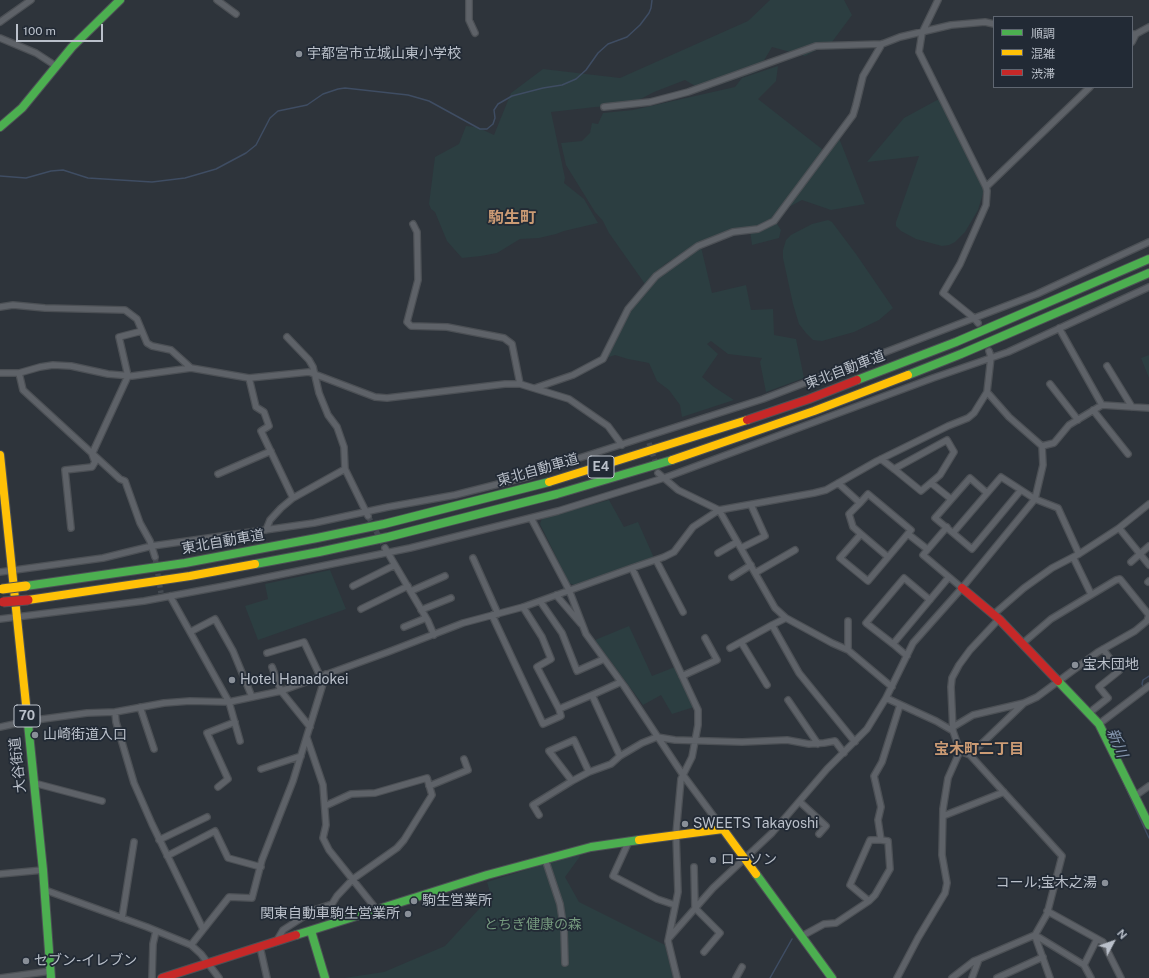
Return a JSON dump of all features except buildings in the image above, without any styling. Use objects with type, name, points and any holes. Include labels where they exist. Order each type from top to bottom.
[{"type":"main road","points":[[0,127],[22,108],[72,47],[120,0]]},
{"type":"main road","name":"東北自動車道","points":[[1,589],[171,565],[317,538],[384,524],[553,481],[709,434],[809,399],[956,342],[1149,259]]},
{"type":"main road","name":"東北自動車道","points":[[1,602],[28,600],[190,576],[319,552],[395,536],[558,494],[658,464],[822,409],[961,354],[1149,273]]},
{"type":"main road","name":"大谷街道","points":[[0,456],[45,890],[51,974]]},
{"type":"main road","points":[[962,588],[996,617],[1023,643],[1100,724],[1149,825]]},
{"type":"main road","points":[[162,978],[545,859],[591,847],[676,834],[723,829],[746,858],[832,978]]},
{"type":"main road","points":[[312,931],[325,978]]},
{"type":"street","points":[[0,22],[31,0]]},
{"type":"street","points":[[217,0],[236,14]]},
{"type":"street","points":[[469,0],[469,20],[475,33]]},
{"type":"street","points":[[938,0],[922,33],[919,52],[986,187],[986,205],[960,264],[943,293],[978,323]]},
{"type":"street","points":[[604,107],[650,102],[688,92],[816,46],[882,44],[900,37],[951,25],[985,22],[993,24]]},
{"type":"street","points":[[1134,34],[1149,27]]},
{"type":"street","points":[[0,38],[36,53],[56,66]]},
{"type":"street","points":[[535,388],[573,375],[603,359],[628,308],[656,276],[698,246],[733,232],[758,230],[774,221],[853,115],[863,76],[882,44]]},
{"type":"street","points":[[986,187],[1089,88]]},
{"type":"street","points":[[413,224],[417,232],[418,280],[407,322],[411,326],[447,327],[504,338],[512,344],[520,384]]},
{"type":"street","points":[[0,572],[103,558],[152,546],[367,514],[455,495],[522,478],[545,469],[763,399],[1038,294],[1149,242]]},
{"type":"street","points":[[0,619],[144,601],[162,595],[170,596],[386,550],[558,511],[664,478],[1008,352],[1149,287]]},
{"type":"street","points":[[0,307],[13,305],[45,308],[125,310],[137,319],[147,343],[152,346],[171,350],[191,368]]},
{"type":"street","points":[[1060,328],[1102,405]]},
{"type":"street","points":[[71,528],[65,470],[92,466],[95,462],[92,454],[128,376],[119,337],[142,331]]},
{"type":"street","points":[[287,337],[309,360],[313,367],[319,393],[328,414],[337,427],[344,447],[345,469],[367,514]]},
{"type":"street","points":[[0,727],[28,721],[87,713],[115,712],[164,703],[190,701],[230,702],[281,691],[463,623],[523,607],[664,557],[674,552],[694,527],[719,510],[826,490],[881,459],[948,426],[968,418],[974,414],[986,392],[991,357],[989,350]]},
{"type":"street","points":[[0,373],[19,373],[53,365],[71,366],[108,374],[128,376],[191,368],[249,378],[309,372],[375,397],[387,398],[505,384],[520,384],[569,399],[608,426],[622,445]]},
{"type":"street","points":[[1107,366],[1132,407]]},
{"type":"street","points":[[19,373],[23,390],[120,479],[125,481],[140,523],[152,546],[155,557]]},
{"type":"street","points":[[249,378],[256,408],[264,412],[269,426],[262,431],[294,498]]},
{"type":"street","points":[[1050,384],[1078,420]]},
{"type":"street","points":[[669,938],[713,888],[772,833],[828,769],[867,729],[892,687],[913,643],[962,588],[1035,499],[1043,465],[1042,446],[1009,417],[986,392]]},
{"type":"street","points":[[1042,446],[1054,443],[1069,425],[1102,405],[1149,409]]},
{"type":"street","points":[[1093,410],[1128,454]]},
{"type":"street","points":[[647,437],[649,444]]},
{"type":"street","points":[[881,459],[921,491],[940,475],[954,452],[947,440],[894,469]]},
{"type":"street","points":[[218,474],[271,451]]},
{"type":"street","points":[[266,530],[270,520],[281,508],[294,498],[345,469]]},
{"type":"street","points":[[658,473],[678,490],[719,510],[776,608],[786,618],[848,650],[892,687]]},
{"type":"street","points":[[953,533],[1001,477],[1035,499],[1058,508],[1091,594]]},
{"type":"street","points":[[987,493],[970,478],[935,518],[972,550],[1021,490]]},
{"type":"street","points":[[838,483],[860,503]]},
{"type":"street","points":[[931,483],[951,499]]},
{"type":"street","points":[[861,534],[840,558],[868,581],[911,530],[868,494],[849,514],[853,527],[888,557]]},
{"type":"street","points":[[897,978],[918,938],[945,893],[946,883],[942,855],[943,816],[948,778],[960,750],[953,729],[952,678],[959,665],[996,617],[1024,588],[1052,568],[1076,556],[1119,528],[1149,504]]},
{"type":"street","points":[[740,548],[765,536],[751,505]]},
{"type":"street","points":[[531,518],[569,590],[586,634],[621,682],[683,775],[723,829]]},
{"type":"street","points":[[947,528],[923,555],[962,588]]},
{"type":"street","points":[[1119,528],[1149,565]]},
{"type":"street","points":[[908,534],[927,549]]},
{"type":"street","points":[[718,553],[737,542]]},
{"type":"street","points":[[1131,562],[1149,546]]},
{"type":"street","points":[[386,550],[434,634]]},
{"type":"street","points":[[755,573],[795,550]]},
{"type":"street","points":[[473,558],[495,615],[544,724],[561,716],[559,709],[537,667],[551,659],[542,637],[523,607]]},
{"type":"street","points":[[656,560],[684,612]]},
{"type":"street","points":[[353,586],[395,564]]},
{"type":"street","points":[[732,577],[751,565]]},
{"type":"street","points":[[632,568],[698,710],[698,725],[692,757],[681,779],[676,834],[678,892],[668,941],[677,978]]},
{"type":"street","points":[[361,609],[409,588],[445,576]]},
{"type":"street","points":[[893,644],[949,577]]},
{"type":"street","points":[[907,656],[866,623],[904,578],[930,600]]},
{"type":"street","points":[[953,729],[973,715],[1024,703],[1037,697],[1103,649],[1135,631],[1148,620],[1149,614],[1120,579],[1091,594],[1051,619],[1023,643]]},
{"type":"street","points":[[556,595],[583,628]]},
{"type":"street","points":[[170,596],[230,702],[240,741]]},
{"type":"street","points":[[421,610],[451,598]]},
{"type":"street","points":[[540,601],[562,633],[577,671],[604,659]]},
{"type":"street","points":[[404,627],[426,618]]},
{"type":"street","points":[[730,648],[786,618]]},
{"type":"street","points":[[190,632],[215,619],[233,651],[252,697]]},
{"type":"street","points":[[848,621],[848,650]]},
{"type":"street","points":[[772,625],[800,673],[855,742]]},
{"type":"street","points":[[682,676],[717,660],[705,638]]},
{"type":"street","points":[[191,945],[229,897],[252,898],[261,867],[310,727],[323,675],[304,642],[267,653]]},
{"type":"street","points":[[741,642],[767,685]]},
{"type":"street","points":[[1089,713],[1108,698],[1098,686],[1119,671],[1103,649]]},
{"type":"street","points":[[272,667],[281,691],[310,727]]},
{"type":"street","points":[[559,709],[621,682]]},
{"type":"street","points":[[1100,724],[1149,686]]},
{"type":"street","points":[[592,695],[620,756]]},
{"type":"street","points":[[886,698],[953,729]]},
{"type":"street","points":[[788,700],[818,744]]},
{"type":"street","points":[[970,755],[1024,703]]},
{"type":"street","points":[[881,840],[878,820],[881,807],[874,776],[882,762],[900,705]]},
{"type":"street","points":[[140,708],[154,749]]},
{"type":"street","points":[[115,712],[116,722],[134,783],[159,840],[204,929]]},
{"type":"street","points":[[218,787],[228,779],[207,733],[235,722]]},
{"type":"street","points":[[539,815],[533,804],[589,772],[611,764],[620,756],[642,743],[657,737],[675,740],[742,742],[787,740],[809,744],[835,741],[844,753]]},
{"type":"street","points":[[307,738],[323,785],[326,825],[323,838],[329,850],[377,910]]},
{"type":"street","points":[[572,781],[549,751],[574,740],[589,772]]},
{"type":"street","points":[[952,978],[974,961],[1035,935],[1047,911],[1062,856],[970,755],[960,750]]},
{"type":"street","points":[[261,769],[301,756]]},
{"type":"street","points":[[429,786],[468,770],[464,759]]},
{"type":"street","points":[[276,942],[282,930],[314,910],[332,904],[337,896],[353,880],[396,848],[404,840],[432,795],[427,778],[375,793],[351,794],[325,806]]},
{"type":"street","points":[[34,783],[102,801]]},
{"type":"street","points":[[1135,796],[1149,786]]},
{"type":"street","points":[[943,816],[1004,792]]},
{"type":"street","points":[[800,802],[826,826],[819,834]]},
{"type":"street","points":[[159,840],[206,817]]},
{"type":"street","points":[[167,856],[215,831],[228,858],[261,867]]},
{"type":"street","points":[[802,936],[824,924],[836,923],[869,901],[875,895],[890,869],[888,841],[870,840],[850,885],[869,901]]},
{"type":"street","points":[[629,841],[613,876],[657,899],[675,905]]},
{"type":"street","points":[[122,918],[134,842]]},
{"type":"street","points":[[545,859],[560,904],[564,930],[565,963]]},
{"type":"street","points":[[694,867],[695,908],[720,933],[704,952]]},
{"type":"street","points":[[0,874],[43,870]]},
{"type":"street","points":[[45,890],[191,945],[201,954],[219,978]]},
{"type":"street","points":[[1047,911],[1103,942],[1120,978]]},
{"type":"street","points":[[152,978],[153,944],[156,931]]},
{"type":"street","points":[[1035,935],[1050,978]]},
{"type":"street","points":[[1035,935],[1084,965],[1091,978]]},
{"type":"street","points":[[1084,965],[1096,939]]},
{"type":"street","points":[[260,947],[267,978]]},
{"type":"street","points":[[997,978],[1043,957]]},
{"type":"street","points":[[972,978],[979,959]]},
{"type":"street","points":[[736,978],[742,967]]},
{"type":"street","points":[[0,978],[51,974]]},
{"type":"green space","points":[[770,0],[844,0],[852,15],[832,42],[805,56],[772,47],[757,72],[702,90],[685,80],[654,92],[629,105],[551,112],[565,178],[564,183],[584,199],[598,223],[539,238],[520,239],[497,253],[481,256],[462,258],[447,241],[435,212],[431,209],[429,204],[435,157],[459,144],[466,126],[477,127],[494,135],[511,93],[543,69],[620,78],[748,21]]},
{"type":"green space","points":[[778,66],[776,81],[758,99],[827,153],[839,138],[865,204],[831,210],[802,200],[772,216],[781,230],[779,238],[752,245],[750,230],[695,246],[665,264],[645,284],[609,233],[603,221],[595,212],[566,165],[561,143],[582,141],[590,133],[592,123],[598,124],[603,113],[633,110],[735,87],[742,78]]},
{"type":"green space","points":[[939,99],[984,190],[978,210],[965,232],[955,242],[942,246],[916,239],[901,231],[896,226],[896,222],[919,156],[867,162],[904,118]]},
{"type":"green space","points":[[828,220],[832,222],[856,254],[893,308],[879,320],[854,332],[822,341],[813,340],[799,324],[783,258],[783,250],[786,240],[791,235],[812,224]]},
{"type":"green space","points":[[701,247],[712,293],[746,285],[751,310],[773,309],[774,335],[796,339],[804,378],[766,392],[760,362],[762,358],[728,354],[711,341],[707,344],[718,354],[702,377],[734,400],[682,417],[680,405],[669,390],[657,381],[649,363],[615,355],[606,358],[632,304],[651,283]]},
{"type":"green space","points":[[1149,355],[1149,378],[1141,358]]},
{"type":"green space","points":[[609,500],[624,527],[638,522],[654,558],[574,585],[569,583],[540,524],[542,518]]},
{"type":"green space","points":[[330,570],[346,609],[258,640],[245,606],[268,599],[265,584]]},
{"type":"green space","points":[[629,626],[652,676],[675,667],[694,707],[672,714],[661,695],[643,705],[595,640]]},
{"type":"green space","name":"とちぎ健康の森","points":[[581,855],[565,877],[579,902],[665,945],[673,978],[344,978],[384,972],[445,946],[491,896],[487,882],[567,857]]},
{"type":"waterway","points":[[0,176],[26,178],[51,171],[63,170],[88,178],[152,182],[185,178],[216,169],[246,153],[256,145],[270,118],[278,111],[307,105],[323,94],[345,88],[408,95],[429,101],[480,129],[487,129],[493,124],[495,118],[494,110],[498,104],[512,96],[562,85],[576,79],[586,70],[598,53],[608,44],[627,37],[640,25],[649,13],[652,0]]},
{"type":"waterway","name":"新川","points":[[1144,688],[1142,684],[1143,680],[1149,676]]},
{"type":"waterway","name":"新川","points":[[1110,719],[1146,691]]},
{"type":"waterway","name":"新川","points":[[1115,764],[1149,838]]},
{"type":"waterway","points":[[770,978],[792,939]]},
{"type":"tunnel","points":[[649,443],[657,467]]},
{"type":"tunnel","points":[[368,516],[385,548]]},
{"type":"tunnel","points":[[155,557],[161,593]]},
{"type":"traffic: fast","points":[[0,127],[22,108],[72,47],[120,0]]},
{"type":"traffic: fast","points":[[857,380],[956,342],[1149,259]]},
{"type":"traffic: fast","points":[[908,375],[961,354],[1149,273]]},
{"type":"traffic: fast","points":[[255,564],[388,537],[557,494],[672,460]]},
{"type":"traffic: fast","points":[[26,586],[185,563],[317,538],[384,524],[549,482]]},
{"type":"traffic: fast","points":[[1058,681],[1099,724],[1149,825]]},
{"type":"traffic: fast","points":[[27,714],[43,870],[51,978]]},
{"type":"traffic: fast","points":[[296,935],[487,875],[591,847],[639,840]]},
{"type":"traffic: fast","points":[[756,874],[832,978]]},
{"type":"traffic: fast","points":[[311,931],[325,978]]},
{"type":"traffic: slow","points":[[672,460],[814,411],[908,375]]},
{"type":"traffic: slow","points":[[549,482],[747,420]]},
{"type":"traffic: slow","points":[[0,455],[27,714]]},
{"type":"traffic: slow","points":[[28,600],[190,576],[255,564]]},
{"type":"traffic: slow","points":[[2,589],[26,586]]},
{"type":"traffic: slow","points":[[639,840],[723,829],[756,874]]},
{"type":"traffic: jam","points":[[747,420],[809,399],[857,380]]},
{"type":"traffic: jam","points":[[962,588],[999,619],[1058,681]]},
{"type":"traffic: jam","points":[[3,602],[28,600]]},
{"type":"traffic: jam","points":[[162,978],[296,935]]},
{"type":"place","name":"宇都宮市立城山東小学校","points":[[299,54]]},
{"type":"place","name":"宝木団地","points":[[1075,665]]},
{"type":"place","name":"Hotel Hanadokei","points":[[232,680]]},
{"type":"place","name":"山崎街道入口","points":[[35,735]]},
{"type":"place","name":"SWEETS Takayoshi","points":[[685,824]]},
{"type":"place","name":"ローソン","points":[[713,860]]},
{"type":"place","name":"コール;宝木之湯","points":[[1105,883]]},
{"type":"place","name":"駒生営業所","points":[[414,901]]},
{"type":"place","name":"関東自動車駒生営業所","points":[[408,914]]},
{"type":"place","name":"セブン-イレブン","points":[[26,961]]},
{"type":"district","name":"駒生町","points":[[512,218]]},
{"type":"district","name":"宝木町二丁目","points":[[979,749]]}]
